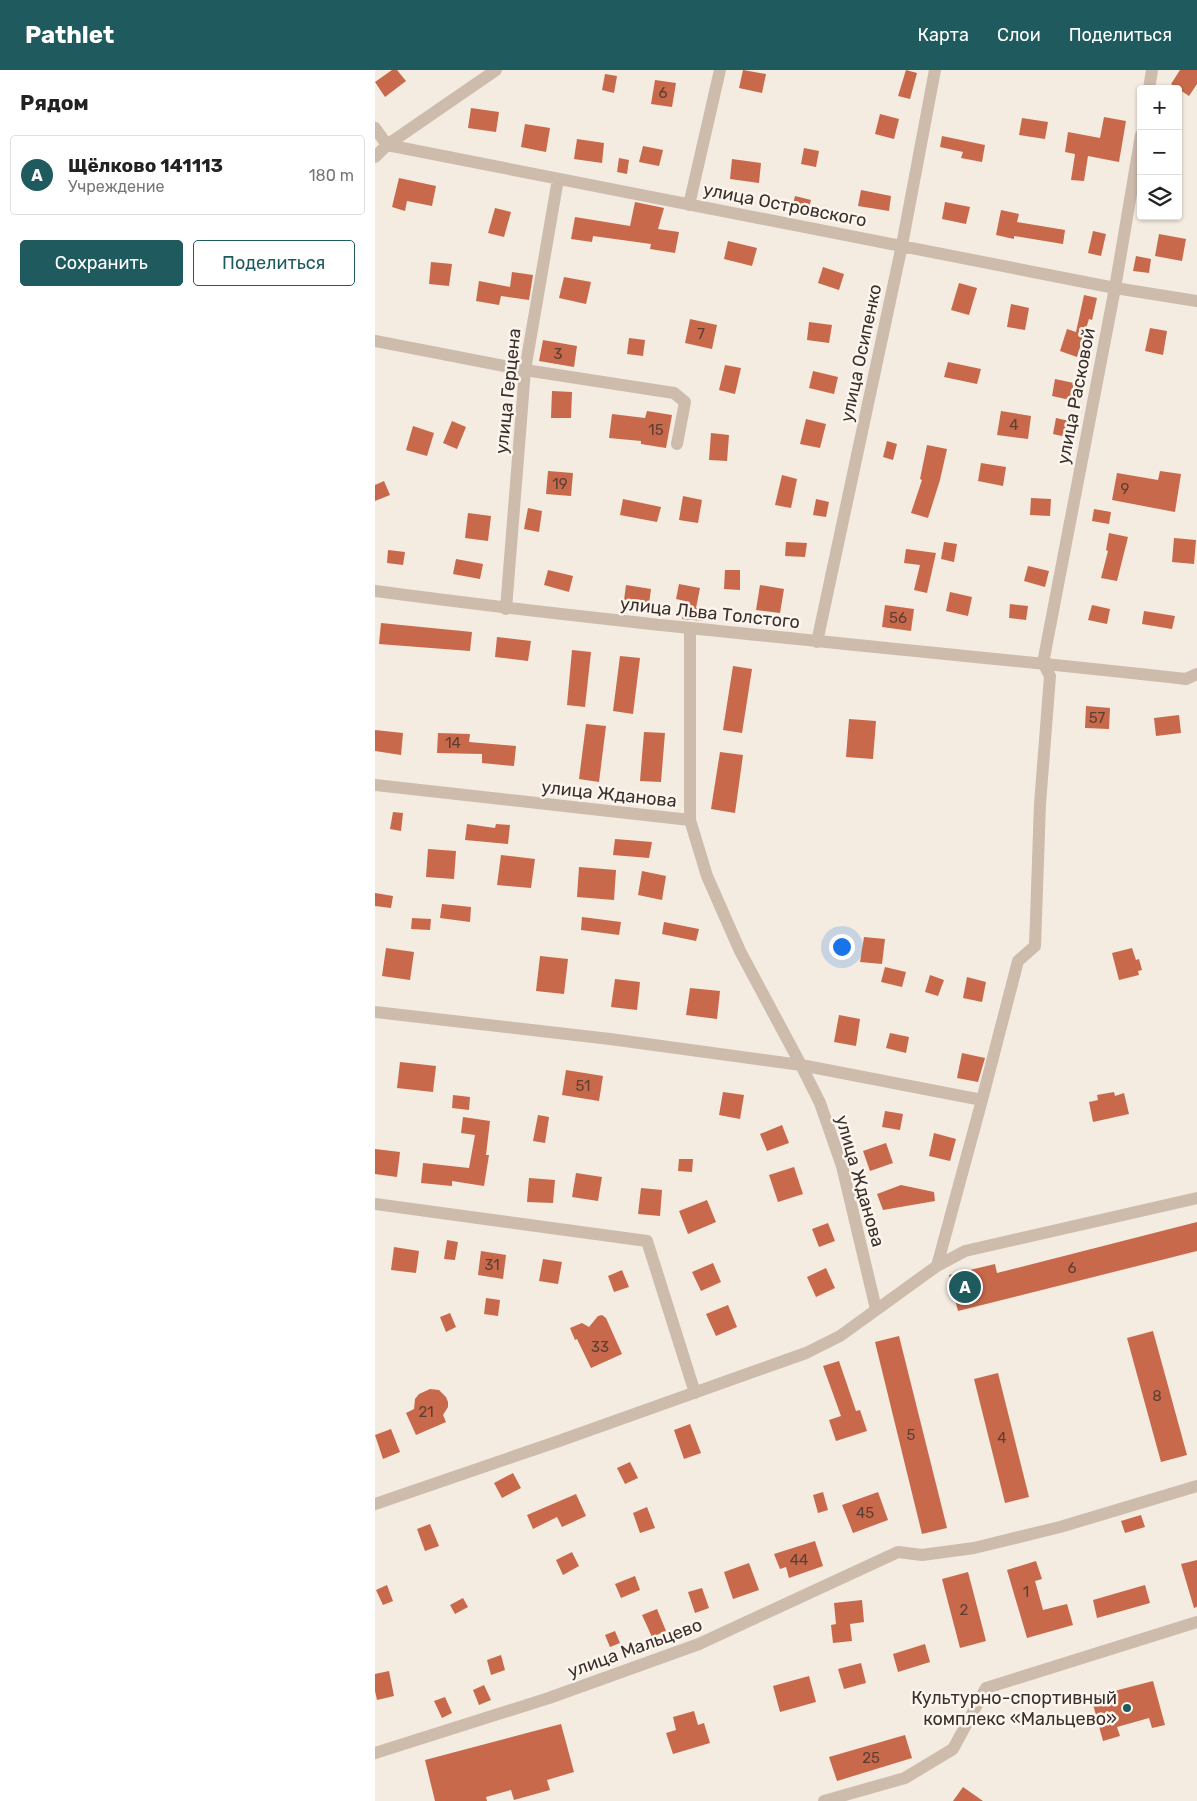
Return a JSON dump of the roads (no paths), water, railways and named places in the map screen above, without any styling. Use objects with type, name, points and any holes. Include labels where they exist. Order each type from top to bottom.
[{"type":"street","points":[[375,157],[387,145],[495,70]]},
{"type":"street","points":[[689,205],[721,70]]},
{"type":"street","name":"улица Осипенко","points":[[817,642],[902,245],[935,70]]},
{"type":"street","points":[[1150,85],[1152,70]]},
{"type":"street","points":[[375,128],[387,145]]},
{"type":"street","name":"улица Островского","points":[[387,145],[1115,288],[1197,301]]},
{"type":"street","name":"улица Расковой","points":[[1043,663],[1115,288],[1137,159]]},
{"type":"street","name":"улица Герцена","points":[[506,609],[525,370],[559,180]]},
{"type":"street","points":[[375,341],[525,370],[674,393],[685,402],[677,444]]},
{"type":"street","name":"улица Льва Толстого","points":[[375,591],[506,609],[817,642],[1185,678],[1197,674]]},
{"type":"street","points":[[690,628],[691,820]]},
{"type":"street","points":[[937,1266],[983,1100],[1018,961],[1035,946],[1041,804],[1050,676],[1043,663]]},
{"type":"street","name":"улица Жданова","points":[[375,786],[691,820],[707,876],[740,951],[820,1103],[842,1166],[876,1309]]},
{"type":"street","points":[[375,1012],[610,1039],[801,1065],[983,1100]]},
{"type":"street","points":[[375,1504],[806,1353],[840,1336],[937,1266],[965,1251],[1197,1198]]},
{"type":"street","points":[[375,1204],[647,1241],[695,1393]]},
{"type":"street","name":"улица Мальцево","points":[[375,1753],[549,1698],[699,1644],[898,1552],[922,1555],[974,1548],[1060,1527],[1197,1486]]},
{"type":"street","points":[[824,1801],[905,1778],[953,1748],[986,1688],[1197,1622]]},
{"type":"place","name":"Щёлково 141113","points":[[965,1287]]},
{"type":"place","name":"Культурно-спортивный комплекс «Мальцево»","points":[[1127,1708]]}]
